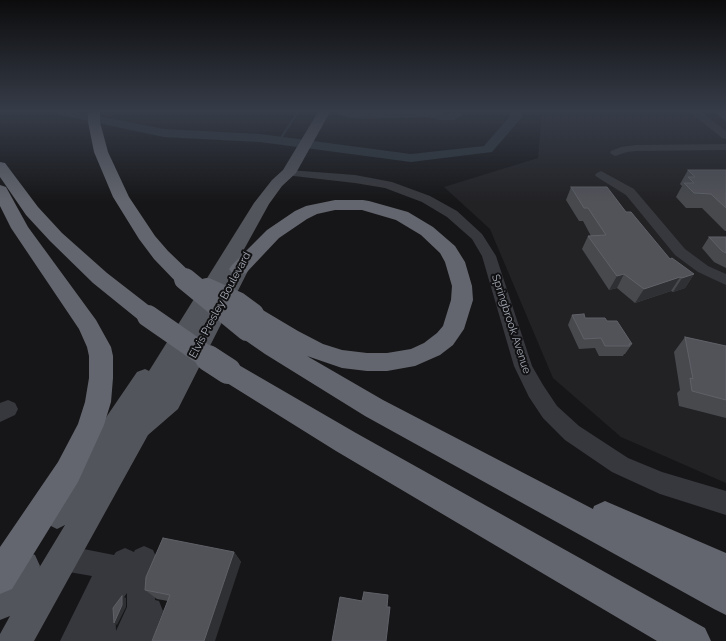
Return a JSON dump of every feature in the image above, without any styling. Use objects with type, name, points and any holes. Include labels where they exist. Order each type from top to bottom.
[{"type":"highway","points":[[99,142],[101,152],[112,178],[136,222],[161,255],[182,276],[250,322],[315,350],[342,359],[367,362],[387,362],[407,359],[419,355],[432,349],[445,339],[453,328],[462,300],[462,286],[455,262],[448,250],[427,231],[415,223],[389,211],[358,204],[324,207],[312,210],[296,217],[272,234],[239,269]]},
{"type":"highway","points":[[0,166],[32,211],[56,237],[100,278],[148,316],[228,371],[346,442],[692,641]]},
{"type":"highway","points":[[0,190],[20,228],[88,326],[99,347],[101,356],[101,378],[98,402],[82,447],[68,472],[0,577]]},
{"type":"highway","points":[[250,322],[272,348],[374,408],[726,597]]},
{"type":"highway","points":[[90,464],[106,426],[111,394],[110,371],[101,356]]},
{"type":"highway","points":[[448,448],[726,570]]},
{"type":"main road","name":"Elvis Presley Boulevard","points":[[139,427],[169,402],[239,269],[286,185],[291,169],[307,142]]},
{"type":"main road","name":"Elvis Presley Boulevard","points":[[15,641],[139,427],[145,399],[262,203],[277,183],[291,169]]},
{"type":"main road","points":[[0,603],[161,353],[193,318]]},
{"type":"street","points":[[615,153],[625,149],[636,148],[726,147]]},
{"type":"street","name":"Springbrook Avenue","points":[[291,169],[388,185],[426,199],[452,214],[477,237],[489,256],[523,366],[536,391],[550,412],[572,433],[620,465],[660,483],[726,503]]},
{"type":"street","points":[[601,175],[630,192],[698,272],[726,280]]},
{"type":"street","points":[[63,558],[111,567],[122,606],[74,641]]},
{"type":"shaded area","points":[[539,142],[726,142],[726,483],[621,437],[553,378],[490,229],[444,187],[538,158]]},
{"type":"building","points":[[688,170],[726,170],[726,208],[711,194],[694,193],[684,183],[694,183],[688,177],[695,177]]},
{"type":"building","points":[[571,187],[607,187],[626,212],[631,212],[670,259],[672,258],[694,274],[644,289],[624,274],[617,276],[588,236],[606,235],[588,208],[584,208]]},
{"type":"building","points":[[709,237],[726,237],[726,253],[722,251]]},
{"type":"building","points":[[584,314],[585,318],[605,318],[607,321],[617,321],[632,344],[629,344],[630,346],[605,346],[601,338],[584,339],[572,315]]},
{"type":"building","points":[[685,337],[726,346],[726,400],[692,391],[690,378],[693,379]]},
{"type":"building","points":[[163,538],[234,552],[204,641],[152,641],[170,595],[145,590],[146,577]]},
{"type":"building","points":[[364,592],[388,595],[387,607],[390,607],[386,641],[332,641],[340,597],[362,601]]},
{"type":"building","points":[[122,596],[122,605],[114,623],[113,608]]},
{"type":"waterway","points":[[290,142],[411,158],[488,149],[494,142]]}]
